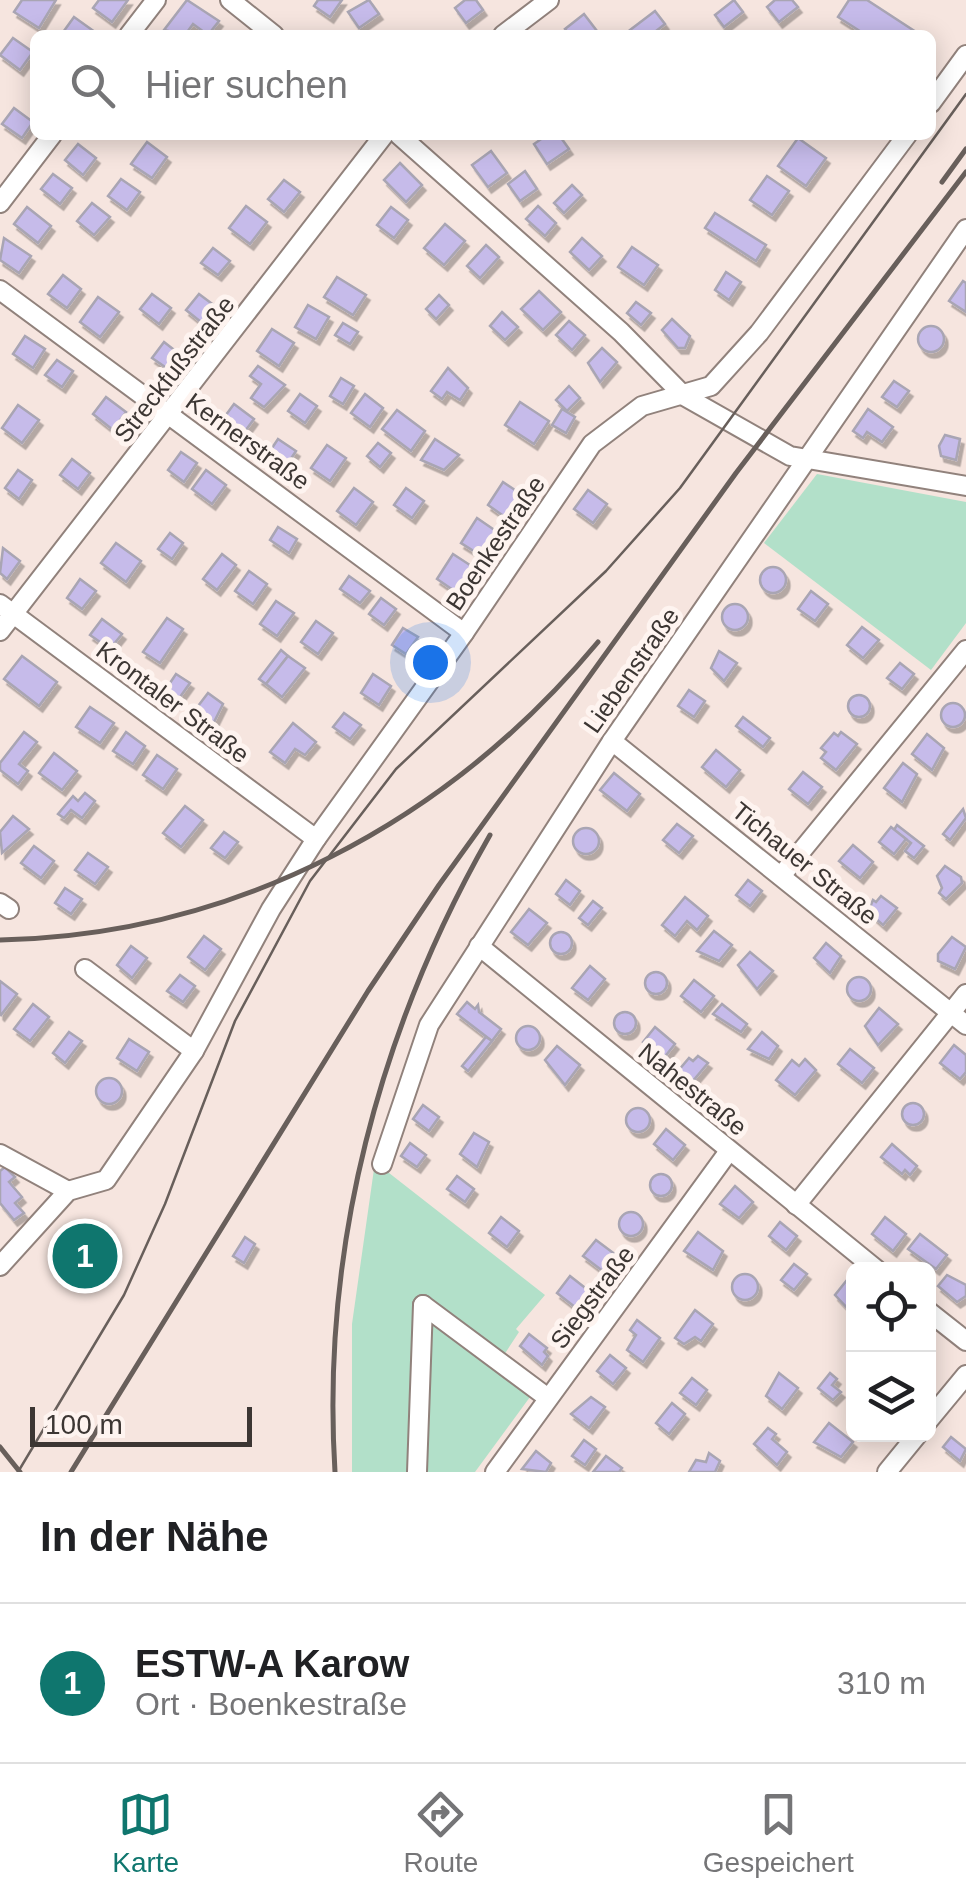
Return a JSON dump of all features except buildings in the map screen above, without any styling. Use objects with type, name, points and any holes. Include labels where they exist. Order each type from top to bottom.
[{"type":"street","points":[[133,30],[156,0]]},
{"type":"street","points":[[230,0],[268,30]]},
{"type":"street","points":[[511,30],[550,0]]},
{"type":"street","points":[[936,96],[966,55]]},
{"type":"street","points":[[0,203],[48,140]]},
{"type":"street","name":"Streckfußstraße","points":[[0,631],[6,609],[171,415],[380,140]]},
{"type":"street","points":[[405,140],[620,332],[684,396],[776,451],[966,486]]},
{"type":"street","name":"Boenkestraße","points":[[68,1191],[106,1180],[194,1050],[270,910],[316,839],[464,633],[592,444],[642,406],[711,386],[758,334],[903,140]]},
{"type":"street","name":"Liebenstraße","points":[[382,1164],[429,1025],[612,741],[966,230]]},
{"type":"street","name":"Kernerstraße","points":[[0,290],[464,633]]},
{"type":"street","name":"Krontaler Straße","points":[[6,609],[316,839]]},
{"type":"street","points":[[782,876],[966,650]]},
{"type":"street","points":[[950,672],[966,684]]},
{"type":"street","name":"Tichauer Straße","points":[[612,741],[958,1019]]},
{"type":"street","name":"Nahestraße","points":[[479,946],[867,1262]]},
{"type":"street","points":[[85,969],[194,1050]]},
{"type":"street","points":[[796,1205],[958,1019],[966,994]]},
{"type":"street","name":"Siegstraße","points":[[495,1472],[730,1150]]},
{"type":"street","points":[[0,1154],[68,1191],[0,1266]]},
{"type":"street","points":[[417,1472],[422,1305],[548,1398]]},
{"type":"street","points":[[936,1317],[966,1341]]},
{"type":"street","points":[[936,1411],[966,1375]]},
{"type":"street","points":[[887,1472],[911,1442]]},
{"type":"green space","points":[[817,474],[966,502],[966,623],[931,670],[764,543]]},
{"type":"green space","points":[[375,1162],[545,1295],[516,1329],[519,1332],[504,1355],[541,1382],[475,1472],[352,1472],[352,1324]]},
{"type":"tram line","points":[[936,135],[966,94]]},
{"type":"tram line","points":[[18,1472],[124,1295],[165,1204],[235,1021],[310,881],[396,769],[606,571],[680,488],[933,140]]},
{"type":"railway","points":[[942,182],[966,149]]},
{"type":"railway","points":[[71,1472],[368,991],[439,885],[736,473],[966,172]]},
{"type":"railway","points":[[0,940],[87,933],[172,917],[253,891],[331,857],[405,814],[474,764],[539,706],[598,642]]},
{"type":"railway","points":[[335,1472],[333,1389],[338,1306],[349,1224],[366,1143],[388,1063],[417,985],[490,835]]},
{"type":"railway","points":[[0,1447],[20,1472]]},
{"type":"place","name":"ESTW-A Karow","points":[[85,1256]]}]
